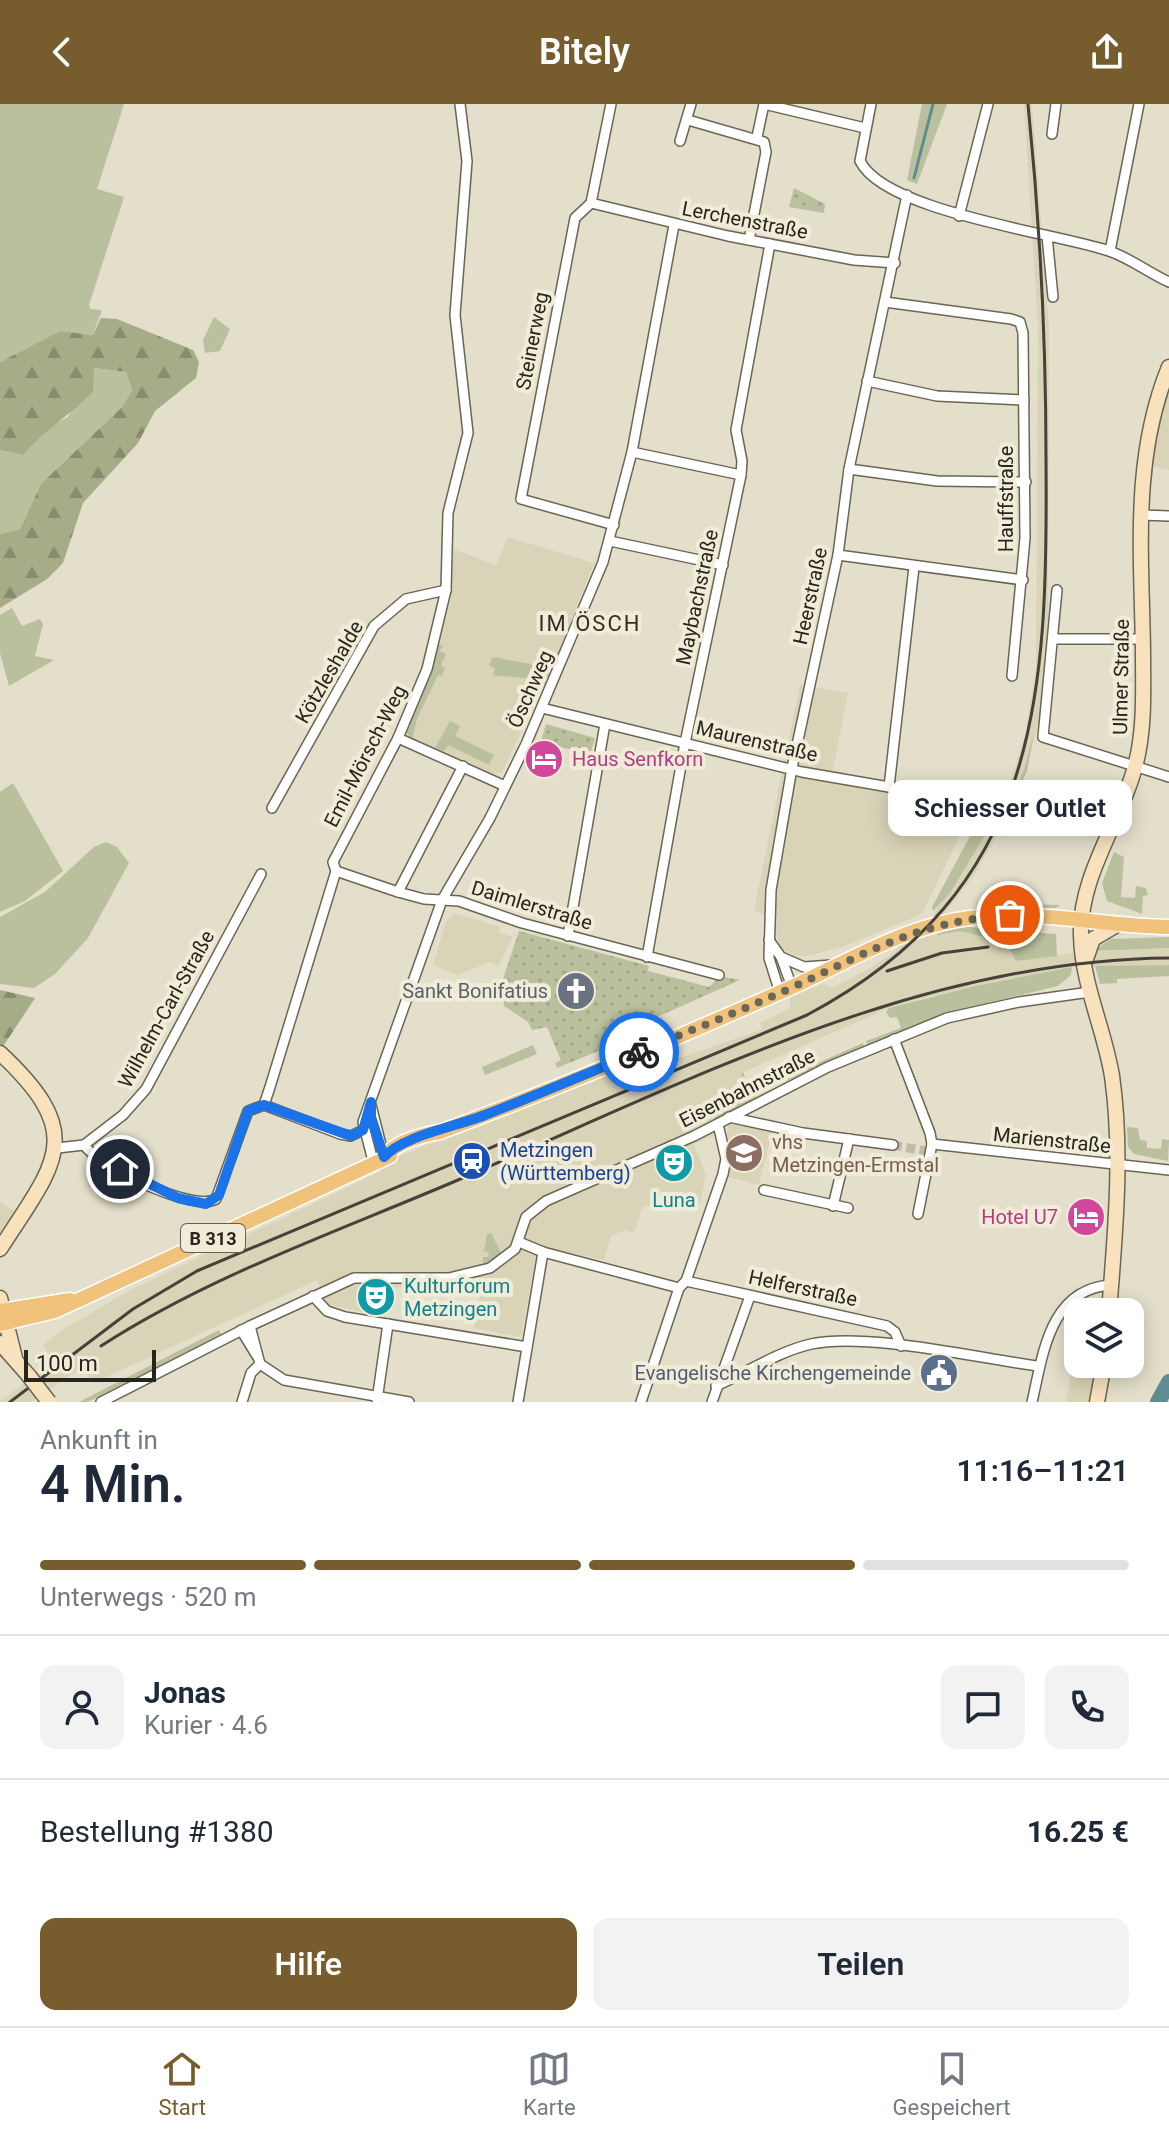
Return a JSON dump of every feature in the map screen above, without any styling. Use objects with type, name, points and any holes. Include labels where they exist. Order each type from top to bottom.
[{"type":"main road","name":"Ulmer Straße","points":[[1110,1298],[1116,1165],[1112,1077],[1084,968],[1081,922],[1087,890],[1136,765],[1142,726],[1143,468],[1151,419],[1169,367]]},
{"type":"main road","name":"B 313","points":[[2,1313],[55,1311],[378,1159],[392,1156],[440,1132],[786,990],[891,939],[969,918],[1036,916],[1115,926],[1169,927]]},
{"type":"main road","points":[[1084,968],[1093,939],[1115,926]]},
{"type":"main road","points":[[0,1053],[30,1084],[51,1115],[57,1148],[46,1174],[0,1249]]},
{"type":"main road","points":[[0,1290],[26,1307]]},
{"type":"main road","name":"B 313","points":[[2,1313],[79,1299]]},
{"type":"main road","points":[[2,1313],[15,1358]]},
{"type":"main road","points":[[0,1343],[49,1402]]},
{"type":"main road","points":[[1097,1402],[1101,1378]]},
{"type":"street","name":"Emil-Mörsch-Weg","points":[[84,1145],[95,1159],[178,1198],[206,1204],[219,1195],[248,1111],[264,1105],[336,871],[333,862],[345,833],[398,738],[427,669],[446,590],[448,513],[468,433],[455,319],[467,161],[460,104]]},
{"type":"street","name":"Steinerweg","points":[[611,104],[591,203],[577,213],[573,227],[521,499],[614,525]]},
{"type":"street","points":[[680,141],[691,104]]},
{"type":"street","points":[[757,137],[764,104],[865,128]]},
{"type":"street","points":[[871,104],[859,154],[864,168],[907,195],[959,216],[1110,251],[1168,282]]},
{"type":"street","points":[[959,216],[988,104]]},
{"type":"street","points":[[1052,134],[1056,104]]},
{"type":"street","points":[[1110,251],[1139,104]]},
{"type":"street","points":[[688,120],[757,137],[764,142],[766,152],[749,240]]},
{"type":"street","name":"Heerstraße","points":[[786,990],[767,937],[771,890],[792,768],[838,555],[849,469],[907,195]]},
{"type":"street","name":"Lerchenstraße","points":[[591,203],[674,225],[749,240],[854,260],[895,263]]},
{"type":"street","name":"Öschweg","points":[[363,1130],[442,900],[505,786],[542,708],[610,541],[632,452],[674,225]]},
{"type":"street","points":[[1047,236],[1053,297]]},
{"type":"street","name":"Maybachstraße","points":[[647,957],[685,743],[741,475],[742,461],[736,430],[770,244]]},
{"type":"street","name":"Hauffstraße","points":[[885,302],[1020,322],[1023,333],[1026,482],[1023,580],[1012,676]]},
{"type":"street","points":[[867,381],[937,396],[1024,400]]},
{"type":"street","points":[[632,452],[741,475]]},
{"type":"street","points":[[849,469],[937,481],[1026,482]]},
{"type":"street","points":[[1141,515],[1169,516]]},
{"type":"street","points":[[610,541],[723,565]]},
{"type":"street","points":[[838,555],[1023,580]]},
{"type":"street","points":[[889,787],[914,567]]},
{"type":"street","name":"Kötzleshalde","points":[[272,808],[374,626],[406,599],[446,590]]},
{"type":"street","points":[[1057,590],[1043,737],[1169,777]]},
{"type":"street","points":[[1054,639],[1143,639]]},
{"type":"street","name":"Maurenstraße","points":[[542,708],[792,768],[889,787],[964,810]]},
{"type":"street","points":[[568,936],[605,724]]},
{"type":"street","points":[[398,738],[505,786]]},
{"type":"street","points":[[398,892],[463,766]]},
{"type":"street","name":"Daimlerstraße","points":[[336,871],[398,892],[459,901],[568,936],[719,975]]},
{"type":"street","name":"Wilhelm-Carl-Straße","points":[[84,1145],[123,1115],[146,1089],[261,874]]},
{"type":"street","points":[[767,937],[781,957],[786,990]]},
{"type":"street","points":[[781,957],[804,967],[837,965]]},
{"type":"street","name":"Eisenbahnstraße","points":[[313,1296],[354,1278],[457,1277],[499,1263],[519,1242],[526,1217],[537,1206],[718,1124],[777,1091],[894,1039],[966,1012],[1090,992]]},
{"type":"street","points":[[894,1039],[927,1120],[932,1144],[918,1214]]},
{"type":"street","points":[[371,1102],[378,1159]]},
{"type":"street","points":[[264,1105],[340,1134],[351,1136],[363,1130],[378,1159]]},
{"type":"street","points":[[729,1117],[893,1145]]},
{"type":"street","points":[[641,1402],[726,1159],[718,1124]]},
{"type":"street","points":[[833,1206],[849,1139]]},
{"type":"street","name":"Marienstraße","points":[[932,1144],[1169,1170]]},
{"type":"street","points":[[57,1148],[84,1145]]},
{"type":"street","points":[[764,1190],[848,1208]]},
{"type":"street","name":"Helferstraße","points":[[519,1242],[543,1252],[887,1326],[895,1332],[901,1346]]},
{"type":"street","points":[[518,1402],[543,1252]]},
{"type":"street","points":[[1032,1402],[1037,1366],[1061,1310],[1079,1294],[1111,1285]]},
{"type":"street","points":[[101,1402],[313,1296],[327,1311],[527,1347]]},
{"type":"street","points":[[712,1402],[750,1296]]},
{"type":"street","points":[[377,1399],[388,1324]]},
{"type":"street","points":[[245,1328],[258,1360],[284,1380],[377,1399],[409,1402]]},
{"type":"street","points":[[716,1386],[783,1353],[814,1344],[901,1346],[1037,1366]]},
{"type":"street","points":[[242,1402],[258,1360]]},
{"type":"shaded area","points":[[1024,104],[1032,104],[1049,326],[1048,624],[1043,705],[1026,771],[1008,816],[975,874],[930,932],[937,930],[939,935],[961,931],[1007,943],[1016,961],[1071,953],[1169,948],[1169,965],[1072,967],[928,997],[889,1008],[741,1073],[750,1097],[713,1115],[718,1133],[694,1144],[706,1175],[700,1204],[681,1200],[643,1206],[634,1233],[625,1230],[611,1236],[604,1260],[538,1246],[521,1337],[474,1328],[481,1285],[439,1289],[388,1287],[381,1316],[325,1304],[317,1280],[93,1383],[83,1366],[32,1402],[0,1402],[53,1361],[43,1345],[59,1332],[132,1289],[380,1172],[378,1165],[656,1052],[662,1064],[761,1030],[760,1023],[790,1008],[790,998],[822,984],[832,988],[872,967],[893,953],[932,916],[1001,811],[1025,736],[1036,669],[1038,327]]},
{"type":"shaded area","points":[[1169,384],[1169,470],[1152,466]]},
{"type":"shaded area","points":[[508,537],[594,563],[552,668],[506,764],[502,772],[489,775],[404,735],[432,671],[451,599],[453,549],[496,565]]},
{"type":"shaded area","points":[[800,685],[848,693],[833,770],[937,797],[935,812],[954,820],[962,831],[922,914],[845,946],[808,956],[794,956],[780,946],[773,920],[754,910]]},
{"type":"shaded area","points":[[454,913],[500,927],[499,932],[513,937],[498,966],[490,962],[457,975],[433,965],[446,921]]},
{"type":"shaded area","points":[[732,1122],[773,1128],[759,1185],[725,1176],[728,1126]]},
{"type":"shaded area","points":[[0,1202],[16,1212],[0,1235]]},
{"type":"shaded area","points":[[1070,1378],[1094,1379],[1089,1402],[1066,1402]]},
{"type":"green space","points":[[0,104],[124,104],[97,189],[124,197],[89,305],[90,309],[102,310],[93,335],[60,331],[0,362]]},
{"type":"green space","points":[[922,104],[947,104],[917,184],[907,180]]},
{"type":"green space","points":[[794,188],[825,204],[824,213],[789,207]]},
{"type":"green space","points":[[214,317],[230,329],[220,351],[205,353],[203,340]]},
{"type":"green space","points":[[101,318],[117,319],[193,350],[199,362],[196,378],[155,411],[138,443],[83,503],[63,563],[47,579],[0,608],[0,534],[20,529],[41,484],[122,407],[132,390],[126,372],[94,368],[93,392],[23,455],[0,450],[0,362],[60,331],[93,335]]},
{"type":"green space","points":[[94,368],[126,372],[132,390],[122,407],[41,484],[20,529],[0,534],[0,450],[23,455],[45,429],[68,417]]},
{"type":"green space","points":[[12,608],[22,626],[40,619],[43,624],[35,656],[54,660],[9,686],[0,653],[0,615]]},
{"type":"green space","points":[[438,645],[443,645],[440,651],[446,654],[441,665],[445,668],[442,676],[438,675],[417,719],[412,739],[406,732],[432,671]]},
{"type":"green space","points":[[493,657],[552,668],[544,686],[531,684],[532,679],[493,675],[495,669],[489,665]]},
{"type":"green space","points":[[450,721],[460,726],[455,736],[494,755],[489,765],[448,745],[444,751],[435,748]]},
{"type":"green space","points":[[546,724],[595,738],[590,755],[541,741]]},
{"type":"green space","points":[[1034,733],[1027,771],[996,839],[1024,770]]},
{"type":"green space","points":[[13,783],[63,871],[25,901],[0,912],[0,792]]},
{"type":"green space","points":[[996,817],[950,893],[933,911],[932,907],[975,827]]},
{"type":"green space","points":[[106,842],[117,847],[129,863],[88,938],[55,974],[34,988],[0,984],[0,917],[45,892],[94,847]]},
{"type":"green space","points":[[1114,852],[1124,857],[1121,897],[1135,898],[1136,886],[1146,888],[1148,895],[1143,896],[1142,914],[1107,901],[1102,883]]},
{"type":"green space","points":[[1060,905],[1056,908],[974,907]]},
{"type":"green space","points":[[956,926],[1056,934],[1057,956],[1016,961],[1007,943],[961,931],[938,935],[937,930]]},
{"type":"green space","points":[[519,931],[649,966],[648,971],[709,987],[720,976],[740,980],[657,1017],[652,1029],[557,1068],[555,1063],[561,1060],[547,1027],[532,1030],[528,1022],[504,1006],[502,982]]},
{"type":"green space","points":[[1169,937],[1169,948],[1094,951],[1110,939]]},
{"type":"green space","points":[[1169,965],[1169,976],[1117,979],[1117,983],[1100,984],[1095,966]]},
{"type":"green space","points":[[1072,967],[1071,975],[1058,986],[946,1013],[868,1046],[866,1041],[901,1028],[897,1017],[890,1018],[886,1012],[889,1008],[976,986]]},
{"type":"green space","points":[[0,990],[35,998],[2,1048],[0,1046]]},
{"type":"green space","points":[[863,1043],[864,1046],[786,1081],[782,1079]]},
{"type":"green space","points":[[533,1045],[537,1054],[485,1075],[482,1067]]},
{"type":"green space","points":[[743,1072],[750,1091],[765,1085],[767,1090],[715,1122],[714,1115],[749,1097]]},
{"type":"green space","points":[[1127,1127],[1138,1128],[1140,1140],[1147,1141],[1147,1148],[1161,1149],[1162,1139],[1169,1140],[1168,1161],[1134,1154],[1128,1147]]},
{"type":"green space","points":[[491,1233],[502,1255],[483,1267],[483,1257],[488,1257],[489,1252],[484,1251],[487,1234]]},
{"type":"green space","points":[[219,1330],[221,1334],[88,1402],[79,1402]]},
{"type":"waterway","points":[[914,178],[933,104]]},
{"type":"waterway","points":[[1158,1402],[1169,1382]]},
{"type":"tunnel","points":[[893,1145],[930,1152]]},
{"type":"railway","points":[[10,1402],[133,1309],[197,1271],[807,1015],[885,965],[943,909],[986,847],[1015,779],[1033,706],[1042,628],[1046,546],[1045,371],[1039,237],[1028,104]]},
{"type":"railway","points":[[887,971],[942,953],[988,947]]},
{"type":"railway","points":[[101,1346],[186,1297],[231,1276],[804,1033],[893,1004],[983,980],[1075,964],[1169,958]]},
{"type":"way so far","points":[[639,1052],[792,987],[891,939],[928,926],[969,918],[1010,915]]},
{"type":"place","name":"Haus Senfkorn","points":[[544,759]]},
{"type":"place","name":"Schiesser Outlet","points":[[1010,915]]},
{"type":"place","name":"Sankt Bonifatius","points":[[576,991]]},
{"type":"place","name":"vhs Metzingen-Ermstal","points":[[744,1153]]},
{"type":"place","name":"Metzingen (Württemberg)","points":[[472,1161]]},
{"type":"place","name":"Luna","points":[[674,1163]]},
{"type":"place","name":"Hotel U7","points":[[1086,1217]]},
{"type":"place","name":"Kulturforum Metzingen","points":[[376,1297]]},
{"type":"place","name":"Evangelische Kirchengemeinde","points":[[939,1373]]},
{"type":"district","name":"IM ÖSCH","points":[[590,623]]},
{"type":"route","points":[[120,1169],[178,1198],[206,1204],[219,1195],[248,1111],[264,1105],[351,1136],[363,1130],[371,1102],[371,1117],[384,1157],[389,1151],[423,1135],[488,1114],[639,1052]]}]
